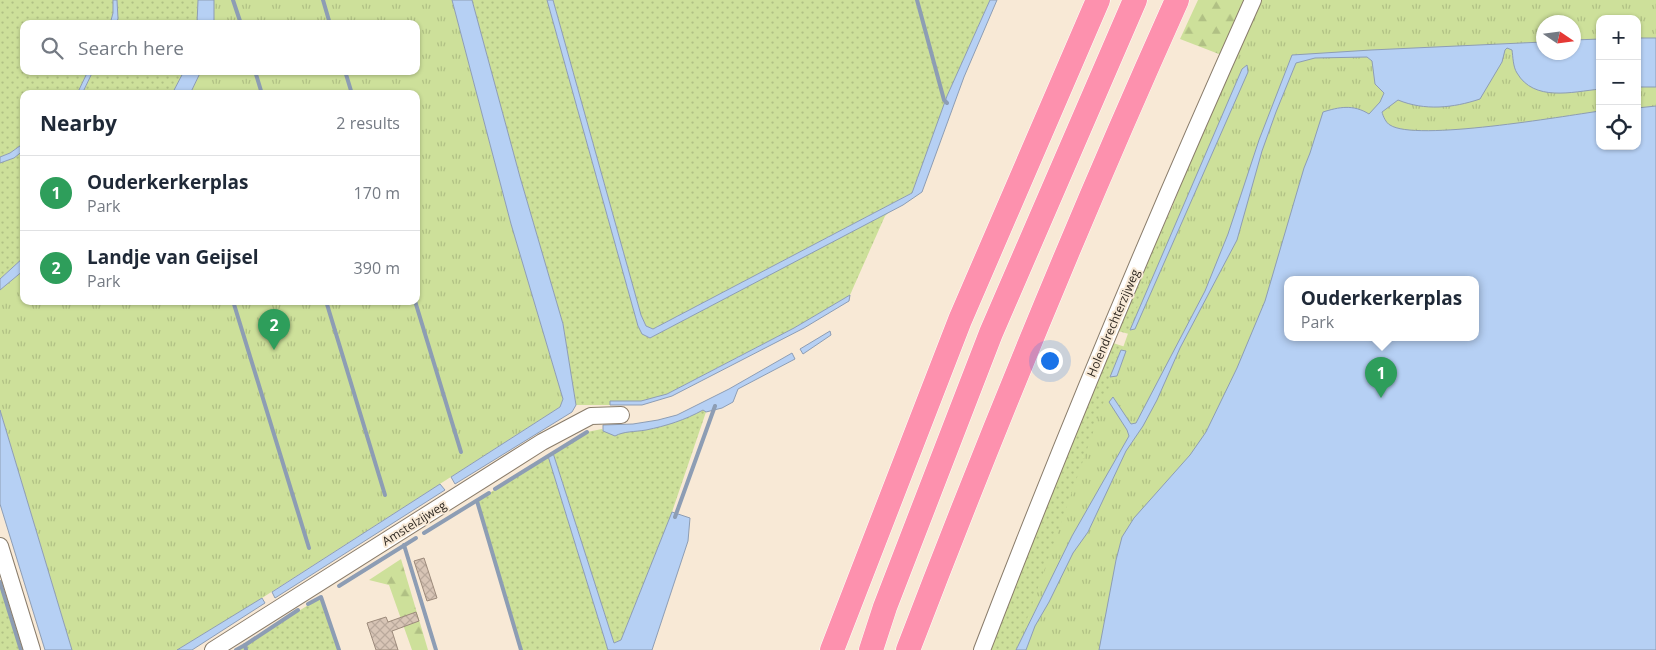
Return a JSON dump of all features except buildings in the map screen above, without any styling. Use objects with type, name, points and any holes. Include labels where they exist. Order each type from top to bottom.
[{"type":"highway","points":[[832,650],[960,320],[1098,0]]},
{"type":"highway","points":[[871,650],[991,333],[1135,0]]},
{"type":"highway","points":[[908,650],[1027,348],[1177,0]]},
{"type":"street","name":"Holendrechterzijweg","points":[[982,650],[1034,514],[1112,324],[1179,165],[1253,0]]},
{"type":"street","name":"Amstelzijweg","points":[[213,650],[542,442],[591,416],[621,416]]},
{"type":"street","points":[[0,546],[32,650]]},
{"type":"green space","points":[[0,0],[113,0],[111,20],[20,20],[20,75],[86,75],[79,90],[20,90],[20,146],[0,157]]},
{"type":"green space","points":[[117,0],[198,0],[197,20],[117,20]]},
{"type":"green space","points":[[214,0],[452,0],[511,224],[563,399],[560,407],[262,598],[177,650],[72,650],[0,410],[0,290],[20,273],[20,305],[420,305],[420,90],[192,90],[199,75],[420,75],[420,20],[214,20]]},
{"type":"green space","points":[[472,0],[547,0],[638,326],[643,334],[650,338],[892,209],[885,216],[850,295],[794,328],[667,394],[641,401],[611,401],[610,405],[576,405],[563,324],[520,177]]},
{"type":"green space","points":[[553,0],[990,0],[947,96],[912,193],[653,329],[646,326],[641,315]]},
{"type":"green space","points":[[1198,0],[1250,0],[1224,56],[1180,39]]},
{"type":"green space","points":[[1246,0],[1656,0],[1656,650],[1016,650]]},
{"type":"green space","points":[[1467,0],[1656,0],[1656,38],[1641,38],[1641,15],[1596,15],[1596,39],[1581,40],[1581,15],[1536,15],[1536,42],[1292,55],[1259,140],[1228,234],[1205,291],[1132,432],[1072,536],[1016,650],[989,650],[1055,481],[1113,343],[1138,351],[1143,346],[1242,119],[1275,51],[1297,21],[1309,12],[1322,8]]},
{"type":"green space","points":[[91,75],[182,75],[174,90],[84,90]]},
{"type":"green space","points":[[1231,75],[1129,334],[1118,331],[1155,245]]},
{"type":"green space","points":[[20,153],[20,261],[0,279],[0,163],[14,158]]},
{"type":"green space","points":[[703,410],[706,412],[672,512],[621,640],[614,643],[553,453],[587,432],[602,429],[603,431],[629,432],[654,428],[679,421]]},
{"type":"green space","points":[[548,456],[608,650],[521,650],[477,501]]},
{"type":"green space","points":[[401,559],[428,650],[412,650],[389,585],[369,580]]},
{"type":"green space","points":[[0,582],[21,650],[0,650]]},
{"type":"green space","points":[[321,597],[339,650],[237,650]]},
{"type":"water","points":[[113,0],[117,0],[117,20],[111,20]]},
{"type":"water","points":[[198,0],[214,0],[214,20],[197,20]]},
{"type":"water","points":[[452,0],[472,0],[520,177],[563,324],[576,405],[572,412],[455,484],[451,477],[560,407],[563,399],[511,224]]},
{"type":"water","points":[[547,0],[553,0],[641,315],[646,326],[653,329],[912,193],[947,96],[990,0],[997,0],[964,77],[922,192],[903,205],[650,338],[642,334],[638,326]]},
{"type":"water","points":[[1641,38],[1656,38],[1656,87],[1641,87]]},
{"type":"water","points":[[1596,39],[1596,89],[1554,93],[1543,92],[1533,88],[1524,82],[1517,73],[1512,50],[1507,48],[1502,62],[1480,99],[1460,105],[1439,107],[1418,106],[1398,100],[1382,112],[1390,125],[1405,129],[1428,131],[1491,126],[1596,112],[1596,150],[1641,150],[1641,108],[1656,106],[1656,650],[1099,650],[1122,537],[1134,518],[1190,455],[1206,432],[1237,368],[1265,301],[1304,168],[1323,112],[1346,107],[1369,114],[1380,102],[1384,93],[1375,84],[1372,61],[1367,57],[1315,58],[1296,63],[1262,151],[1237,240],[1180,348],[1157,400],[1143,426],[1126,451],[1088,532],[1073,553],[1035,626],[1026,650],[1016,650],[1072,536],[1129,436],[1109,402],[1113,397],[1131,424],[1136,423],[1205,291],[1228,234],[1259,140],[1292,55],[1536,42],[1536,60],[1581,60],[1581,40]]},
{"type":"water","points":[[1247,65],[1248,72],[1135,329],[1130,330],[1242,69]]},
{"type":"water","points":[[86,75],[91,75],[84,90],[79,90]]},
{"type":"water","points":[[182,75],[199,75],[192,90],[174,90]]},
{"type":"water","points":[[20,146],[20,153],[14,158],[0,163],[0,157]]},
{"type":"water","points":[[20,261],[20,273],[0,290],[0,279]]},
{"type":"water","points":[[850,295],[849,301],[804,328],[672,396],[642,405],[610,405],[610,401],[641,401],[667,394],[794,328]]},
{"type":"water","points":[[830,331],[831,335],[803,354],[800,349]]},
{"type":"water","points":[[1121,350],[1126,351],[1117,376],[1110,377]]},
{"type":"water","points":[[792,353],[795,359],[738,389],[733,402],[722,408],[706,412],[703,410],[668,425],[622,433],[615,436],[603,431],[603,425],[633,424],[677,415],[729,389]]},
{"type":"water","points":[[0,410],[72,650],[45,650],[0,504]]},
{"type":"water","points":[[553,453],[614,643],[621,640],[672,512],[690,518],[688,541],[652,650],[608,650],[548,456]]},
{"type":"water","points":[[440,484],[445,490],[275,598],[272,592]]},
{"type":"water","points":[[262,598],[265,603],[192,650],[177,650]]},
{"type":"waterway","points":[[233,0],[240,20]]},
{"type":"waterway","points":[[323,0],[329,20]]},
{"type":"waterway","points":[[917,0],[944,100],[947,103]]},
{"type":"waterway","points":[[256,75],[261,90]]},
{"type":"waterway","points":[[346,75],[351,90]]},
{"type":"waterway","points":[[234,305],[309,548]]},
{"type":"waterway","points":[[327,305],[385,495]]},
{"type":"waterway","points":[[416,305],[461,452]]},
{"type":"waterway","points":[[675,517],[715,406]]},
{"type":"waterway","points":[[495,489],[587,432]]},
{"type":"waterway","points":[[424,533],[489,493]]},
{"type":"waterway","points":[[477,501],[521,650]]},
{"type":"waterway","points":[[339,586],[416,538]]},
{"type":"waterway","points":[[404,545],[436,650]]},
{"type":"waterway","points":[[0,582],[21,650]]},
{"type":"waterway","points":[[308,604],[321,597],[339,650]]},
{"type":"waterway","points":[[245,645],[298,610]]},
{"type":"waterway","points":[[236,650],[245,645],[246,650]]},
{"type":"place","name":"Landje van Geijsel","points":[[274,350]]},
{"type":"place","name":"Ouderkerkerplas","points":[[1381,398]]}]
